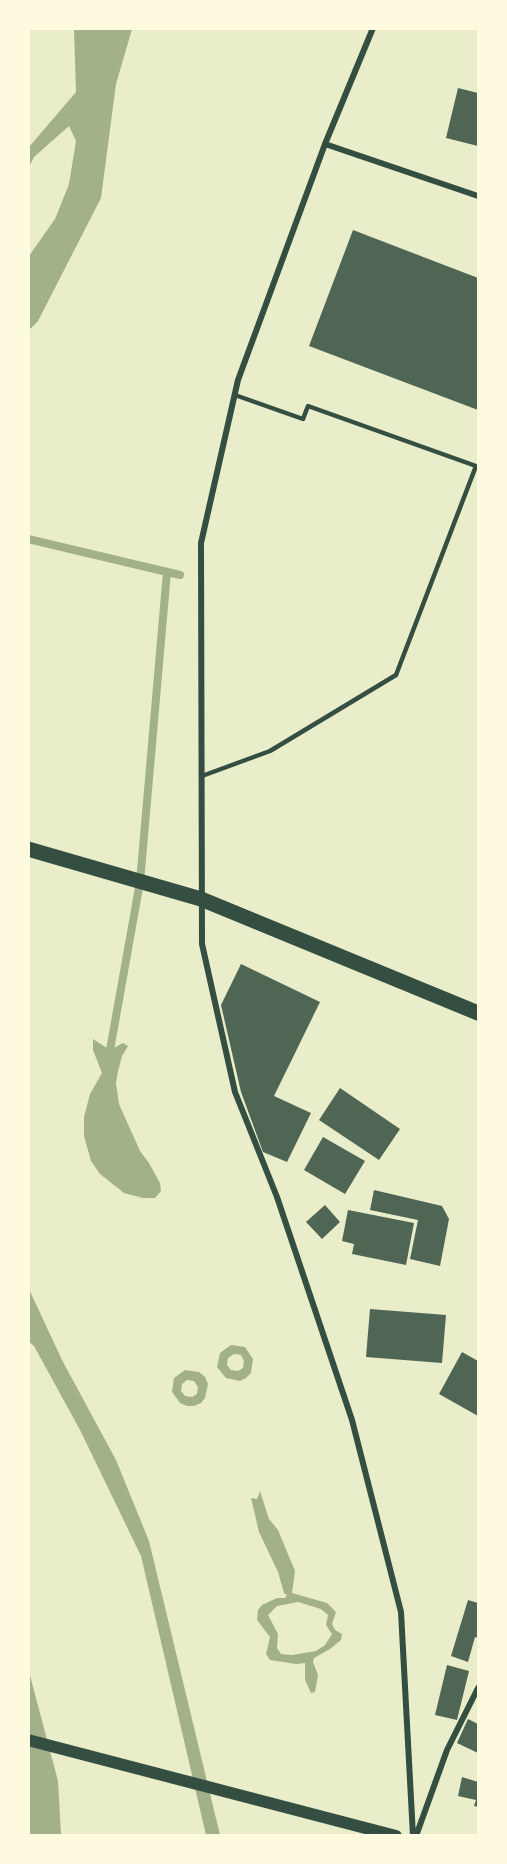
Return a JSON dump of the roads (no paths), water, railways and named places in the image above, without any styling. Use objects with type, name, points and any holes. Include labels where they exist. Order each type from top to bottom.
[{"type":"main road","points":[[28,849],[201,899],[478,1013]]},
{"type":"main road","points":[[28,1740],[396,1836]]},
{"type":"street","points":[[374,28],[326,144],[238,380],[201,543],[202,944],[236,1092],[277,1197],[352,1420],[401,1612],[415,1836]]},
{"type":"street","points":[[326,144],[478,196]]},
{"type":"street","points":[[415,1836],[447,1750],[478,1688]]},
{"type":"lane","points":[[202,776],[270,751],[396,675],[476,466],[308,406],[303,419],[235,395]]},
{"type":"waterway","points":[[28,539],[180,575]]},
{"type":"waterway","points":[[110,1050],[140,882],[167,572]]}]
